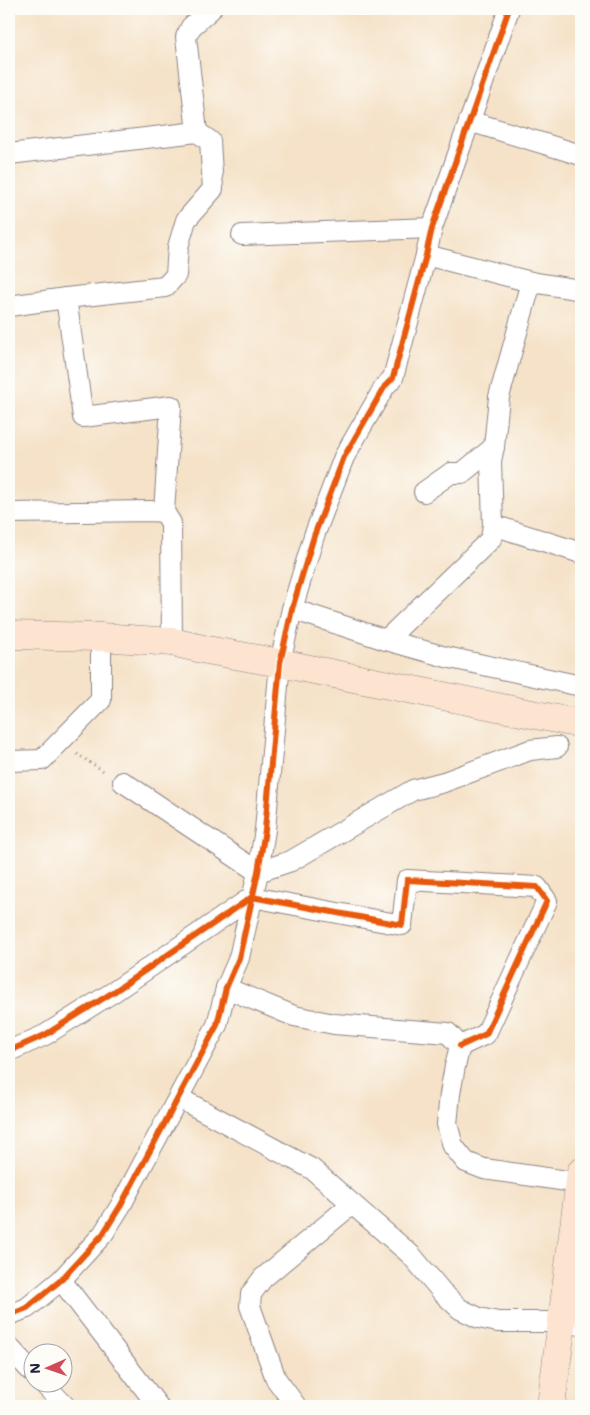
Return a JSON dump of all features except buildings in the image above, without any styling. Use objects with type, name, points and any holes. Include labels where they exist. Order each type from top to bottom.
[{"type":"street","points":[[197,132],[186,37],[191,27],[211,9]]},
{"type":"street","points":[[9,1315],[27,1308],[61,1280],[103,1234],[122,1205],[217,1025],[226,988],[239,958],[258,872],[265,830],[280,663],[292,609],[314,536],[344,457],[385,386],[393,378],[432,228],[510,9]]},
{"type":"street","points":[[469,121],[581,155]]},
{"type":"street","points":[[9,154],[197,132],[210,141],[213,189],[186,220],[178,247],[176,275],[165,287],[9,306]]},
{"type":"street","points":[[242,235],[432,228]]},
{"type":"street","points":[[426,255],[531,282],[581,290]]},
{"type":"street","points":[[386,640],[490,539],[493,526],[492,461],[499,397],[531,282]]},
{"type":"street","points":[[66,298],[83,417],[171,406],[164,512],[171,523],[172,642]]},
{"type":"street","points":[[424,492],[451,473],[462,473],[494,447]]},
{"type":"street","points":[[9,513],[164,512]]},
{"type":"street","points":[[493,526],[581,553]]},
{"type":"street","points":[[292,609],[386,640],[446,657],[581,686]]},
{"type":"street","points":[[9,635],[101,637],[172,642],[581,724]]},
{"type":"street","points":[[9,761],[42,760],[100,700],[101,637]]},
{"type":"street","points":[[258,872],[291,860],[413,790],[444,782],[530,750],[556,747]]},
{"type":"street","points":[[122,782],[258,872]]},
{"type":"street","points":[[9,1051],[45,1035],[115,992],[252,898],[402,925],[407,880],[537,887],[546,901],[486,1034],[460,1046]]},
{"type":"street","points":[[226,988],[294,1016],[334,1024],[448,1033],[460,1046]]},
{"type":"street","points":[[460,1046],[450,1094],[447,1124],[453,1146],[466,1162],[484,1169],[581,1179],[572,1323],[551,1406]]},
{"type":"street","points":[[179,1098],[312,1169],[411,1256],[443,1293],[460,1309],[479,1318],[498,1322],[572,1323]]},
{"type":"street","points":[[296,1406],[276,1378],[250,1306],[251,1294],[263,1278],[352,1204]]},
{"type":"street","points":[[61,1280],[158,1406]]},
{"type":"street","points":[[9,1348],[22,1362]]},
{"type":"street","points":[[52,1392],[65,1406]]},
{"type":"path","points":[[59,743],[122,782]]},
{"type":"cycle path","points":[[9,1315],[27,1308],[61,1280],[103,1234],[121,1205],[217,1025],[226,988],[239,958],[258,872],[265,830],[280,663],[292,609],[314,536],[344,457],[385,386],[393,378],[432,228],[509,9]]},
{"type":"cycle path","points":[[9,1051],[45,1035],[115,991],[252,897],[402,925],[407,880],[537,887],[547,901],[486,1034],[460,1046]]}]
